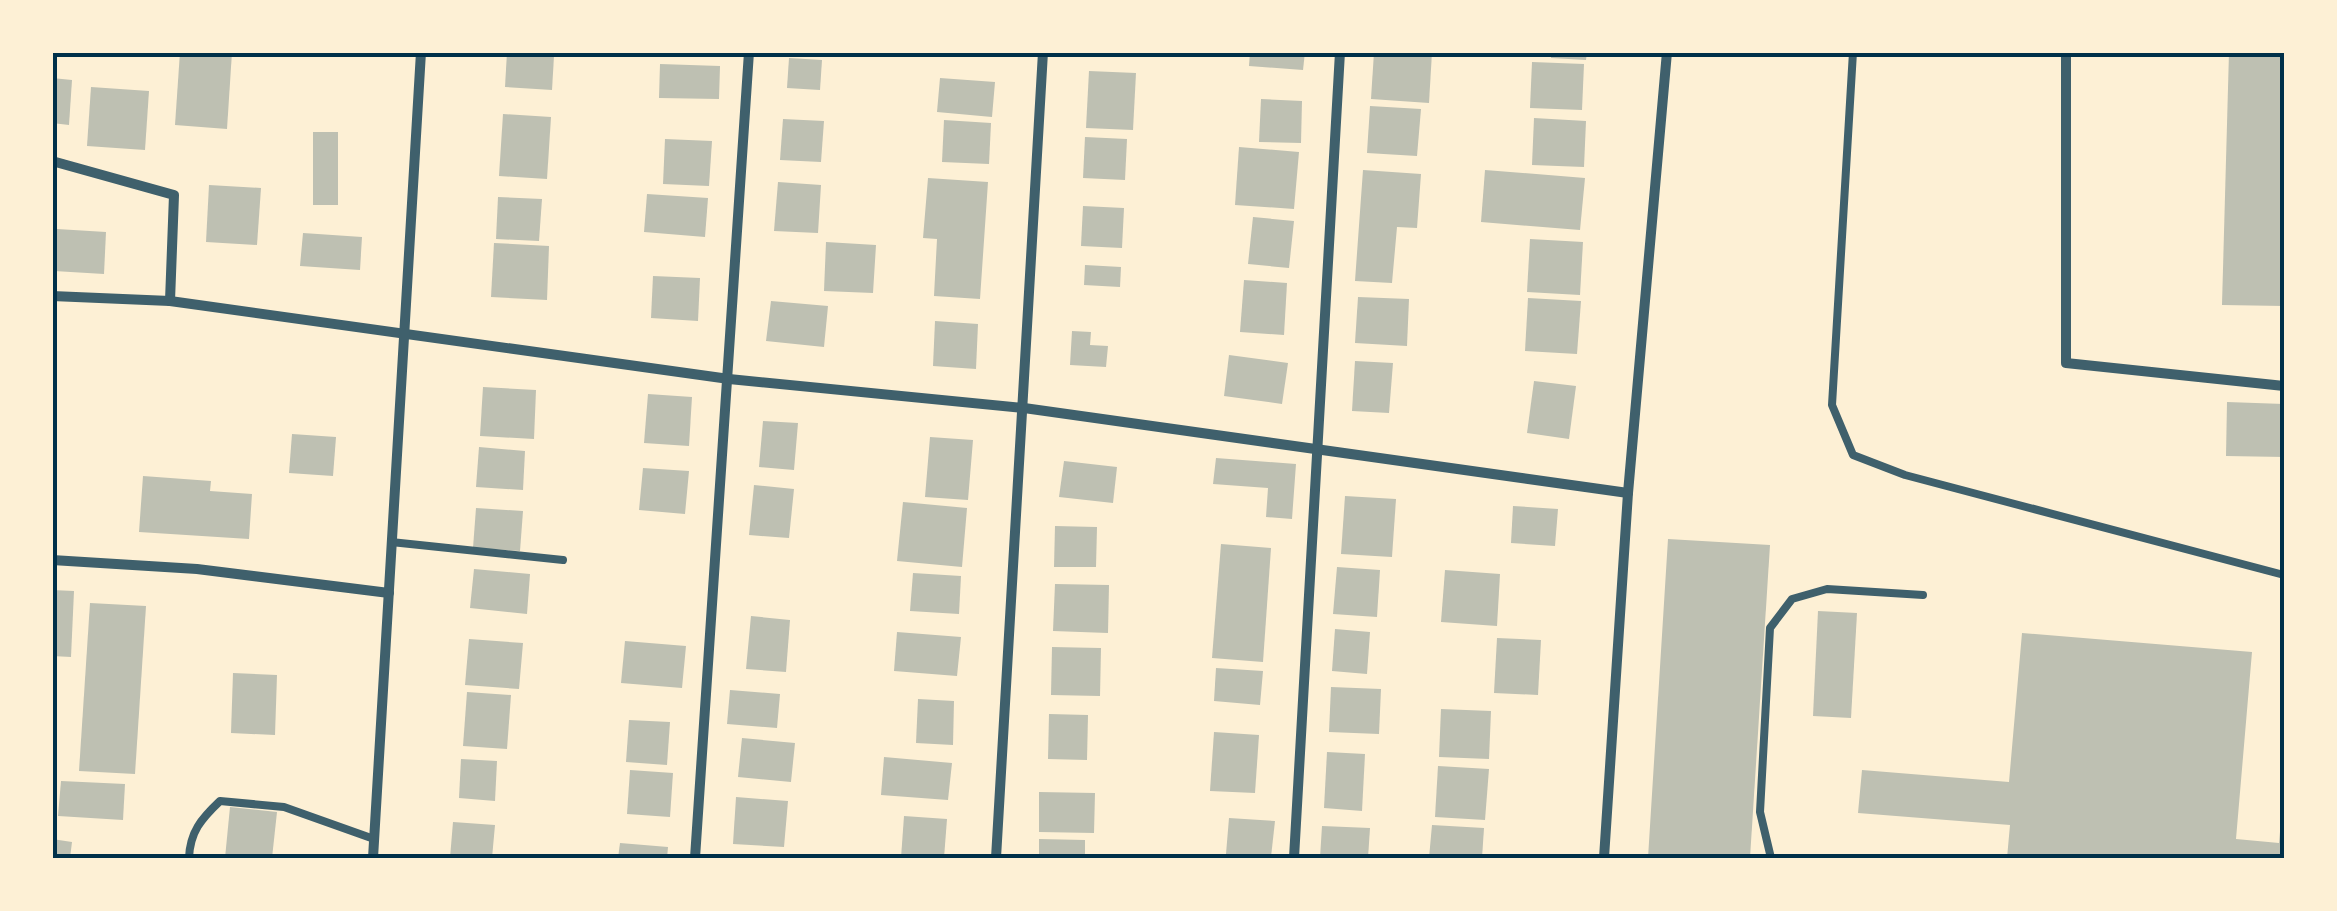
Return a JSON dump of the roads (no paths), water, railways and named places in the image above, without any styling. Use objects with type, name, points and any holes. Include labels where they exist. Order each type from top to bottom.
[{"type":"street","points":[[373,858],[421,52]]},
{"type":"street","points":[[695,858],[749,52]]},
{"type":"street","points":[[996,858],[1043,52]]},
{"type":"street","points":[[1294,858],[1340,52]]},
{"type":"street","points":[[1604,858],[1628,493],[1668,52]]},
{"type":"street","points":[[2066,52],[2066,362],[2284,386]]},
{"type":"street","points":[[52,161],[174,195],[170,302]]},
{"type":"street","points":[[52,296],[170,302],[729,378],[1024,408],[1628,493]]},
{"type":"street","points":[[52,560],[197,570],[389,594]]},
{"type":"lane","points":[[1852,52],[1832,405],[1853,455],[1905,475],[2284,576]]},
{"type":"lane","points":[[391,542],[563,560]]},
{"type":"lane","points":[[1771,858],[1760,812],[1770,628],[1792,599],[1827,588],[1923,595]]},
{"type":"lane","points":[[189,858],[190,842],[200,820],[220,801],[284,806],[374,839]]}]
